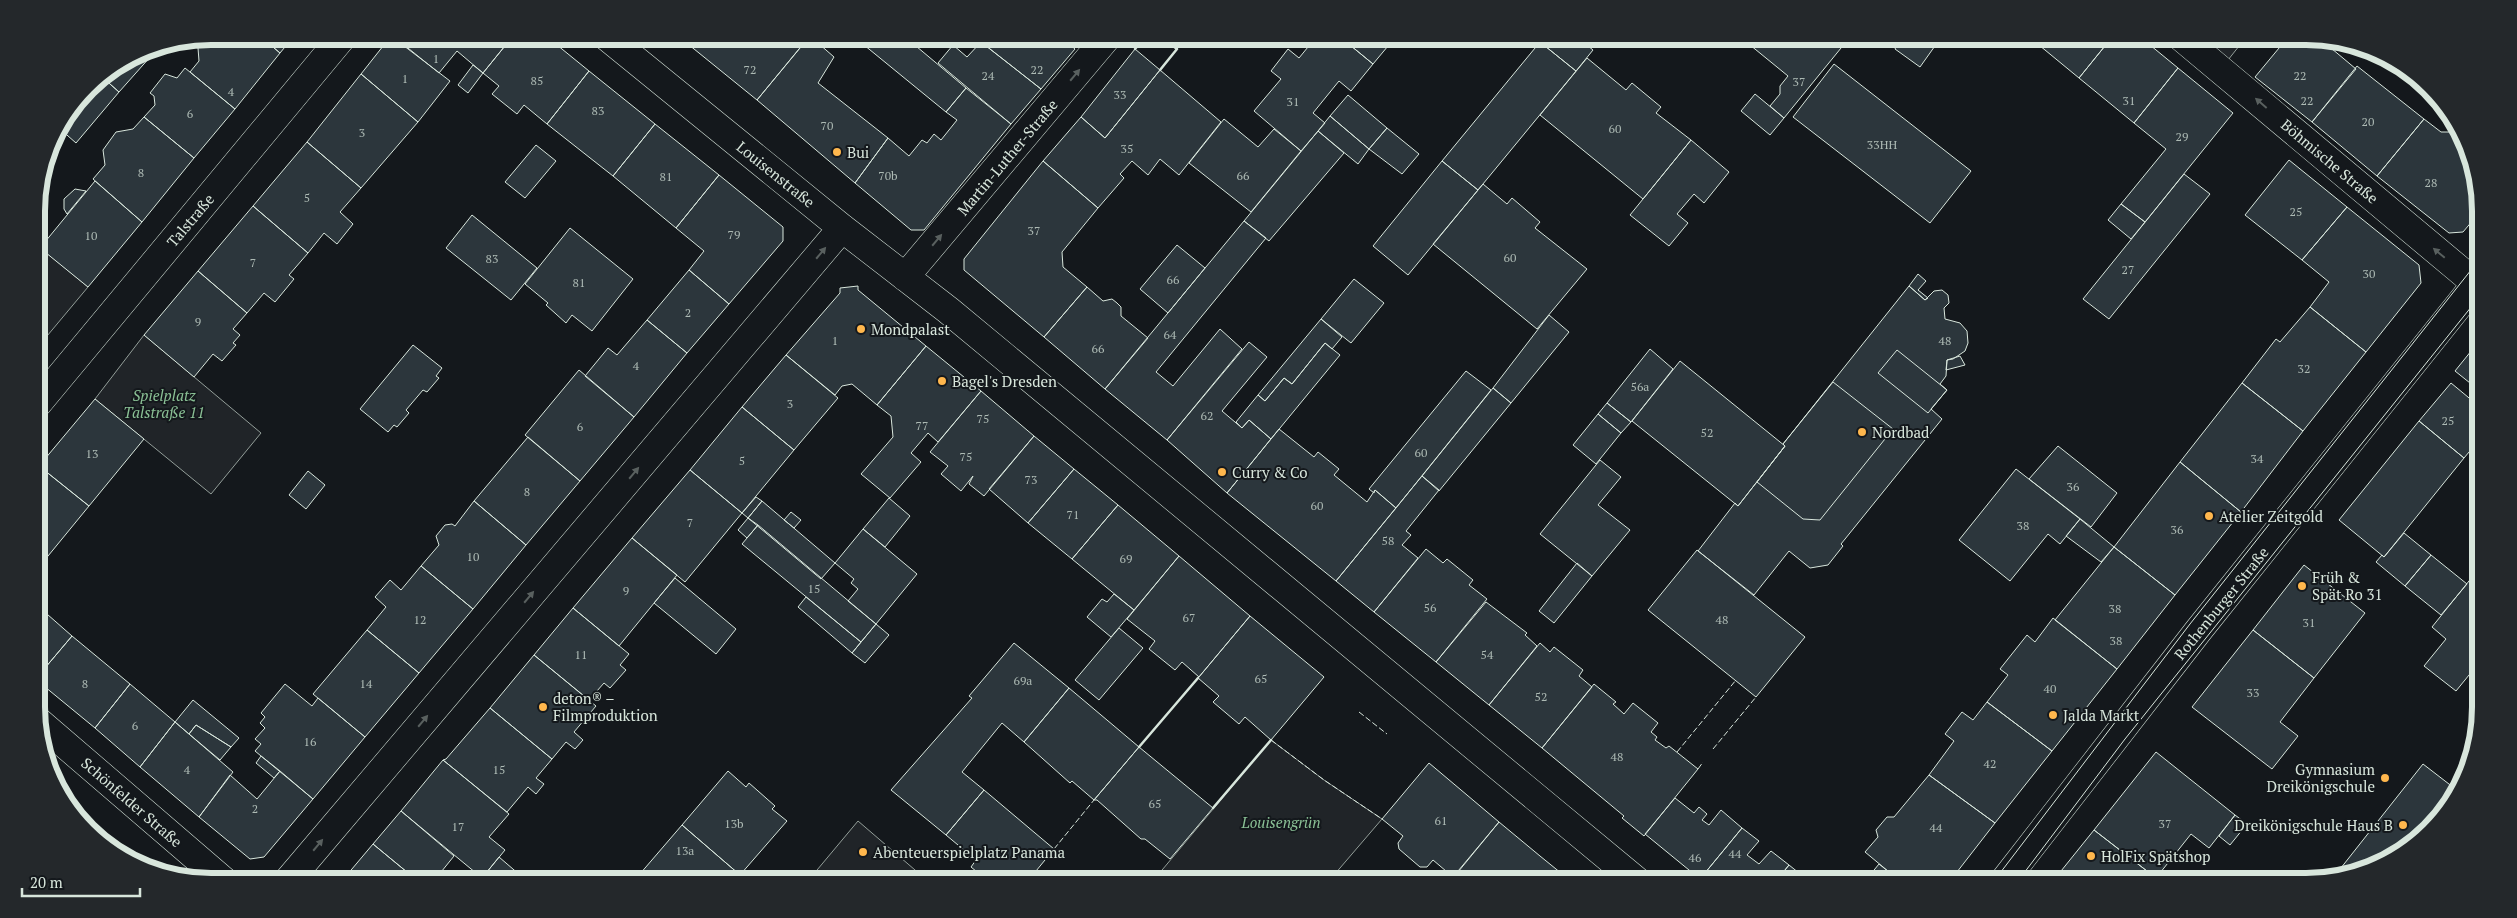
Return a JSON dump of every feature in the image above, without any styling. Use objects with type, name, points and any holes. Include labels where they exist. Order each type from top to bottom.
[{"type":"street","name":"Talstraße","points":[[45,395],[335,45]]},
{"type":"street","name":"Louisenstraße","points":[[617,45],[842,228],[948,310],[1627,873]]},
{"type":"street","name":"Martin-Luther-Straße","points":[[905,277],[1100,45]]},
{"type":"street","name":"Böhmische Straße","points":[[2191,45],[2472,279]]},
{"type":"street","points":[[294,873],[842,228]]},
{"type":"street","name":"Rothenburger Straße","points":[[2011,873],[2198,630],[2472,291]]},
{"type":"street","name":"Schönfelder Straße","points":[[46,727],[215,873]]},
{"type":"green space","points":[[2209,45],[2240,45],[2228,60]]},
{"type":"green space","points":[[45,252],[88,287],[45,338]]},
{"type":"green space","name":"Spielplatz Talstraße 11","points":[[144,335],[261,433],[211,494],[95,399]]},
{"type":"green space","name":"Louisengrün","points":[[1271,740],[1324,780],[1382,819],[1336,873],[1160,873]]},
{"type":"green space","name":"Abenteuerspielplatz Panama","points":[[858,821],[919,873],[815,873]]},
{"type":"building","points":[[200,45],[271,45],[280,53],[235,109],[190,72],[199,61],[198,48]]},
{"type":"building","points":[[271,45],[287,45],[280,53]]},
{"type":"building","points":[[384,45],[403,45],[450,81],[418,122],[361,74]]},
{"type":"building","points":[[404,45],[506,45],[483,73],[457,51],[439,73]]},
{"type":"building","points":[[506,45],[557,45],[589,71],[547,124],[524,105],[517,114],[492,94],[499,86],[483,73]]},
{"type":"building","points":[[689,45],[802,45],[757,100]]},
{"type":"building","points":[[803,45],[820,45],[834,57],[818,83],[888,138],[855,183],[757,100]]},
{"type":"building","points":[[864,45],[915,45],[966,88],[946,112]]},
{"type":"building","points":[[953,45],[967,57],[978,45],[985,45],[1041,89],[1011,124],[938,63]]},
{"type":"building","points":[[985,45],[1070,45],[1075,49],[1041,89]]},
{"type":"building","points":[[1310,45],[1350,45],[1373,64],[1351,91],[1339,81],[1313,113],[1325,123],[1301,151],[1254,111],[1281,79],[1271,71],[1288,49],[1299,58]]},
{"type":"building","points":[[1350,45],[1388,46],[1373,64]]},
{"type":"building","points":[[1538,45],[1544,45],[1576,71],[1478,190],[1442,161]]},
{"type":"building","points":[[1544,45],[1587,45],[1593,50],[1576,71]]},
{"type":"building","points":[[1750,45],[1843,45],[1784,118],[1770,106],[1780,94],[1780,86],[1788,76]]},
{"type":"building","points":[[1897,45],[1936,45],[1920,67],[1895,49]]},
{"type":"building","points":[[2039,45],[2106,45],[2079,78]]},
{"type":"building","points":[[2106,45],[2150,45],[2178,68],[2134,123],[2079,78]]},
{"type":"building","points":[[2282,45],[2329,47],[2356,69],[2312,122],[2255,77]]},
{"type":"building","points":[[1135,49],[1160,70],[1105,138],[1081,117]]},
{"type":"building","points":[[150,57],[119,92],[107,82],[137,62]]},
{"type":"building","points":[[1587,58],[1626,90],[1632,83],[1661,107],[1656,113],[1691,140],[1643,199],[1540,115]]},
{"type":"building","points":[[1834,64],[1971,171],[1930,223],[1793,117]]},
{"type":"building","points":[[473,65],[483,73],[468,93],[458,85]]},
{"type":"building","points":[[2357,66],[2424,119],[2377,176],[2312,122]]},
{"type":"building","points":[[185,68],[235,109],[194,158],[144,117],[155,105],[154,96],[150,93],[165,74],[177,78]]},
{"type":"building","points":[[2178,68],[2233,113],[2145,222],[2121,204],[2166,149],[2134,123]]},
{"type":"building","points":[[1160,70],[1221,122],[1179,175],[1160,159],[1148,175],[1132,161],[1120,174],[1124,178],[1098,208],[1043,161],[1081,117],[1105,138]]},
{"type":"building","points":[[589,71],[655,124],[613,176],[547,124]]},
{"type":"building","points":[[361,74],[418,122],[361,188],[307,142]]},
{"type":"building","points":[[107,82],[119,92],[76,143],[65,133],[67,128],[79,110]]},
{"type":"building","points":[[966,88],[1011,124],[924,230],[911,230],[855,183],[888,138],[909,156],[922,140],[927,143],[934,134],[941,140],[957,120],[946,112]]},
{"type":"building","points":[[1755,94],[1784,118],[1770,135],[1741,111]]},
{"type":"building","points":[[1348,95],[1387,128],[1369,149],[1330,116]]},
{"type":"building","points":[[1330,116],[1369,149],[1358,164],[1318,131]]},
{"type":"building","points":[[144,117],[194,158],[142,222],[93,179],[105,165],[103,150],[116,132],[133,129]]},
{"type":"building","points":[[1224,119],[1258,147],[1274,129],[1301,151],[1251,212],[1189,163]]},
{"type":"building","points":[[2424,119],[2441,132],[2452,132],[2459,147],[2471,189],[2472,221],[2463,232],[2449,233],[2377,176]]},
{"type":"building","points":[[655,124],[719,175],[676,228],[613,176]]},
{"type":"building","points":[[1387,128],[1419,154],[1402,174],[1369,149]]},
{"type":"building","points":[[1318,131],[1344,153],[1269,241],[1244,221]]},
{"type":"building","points":[[1691,140],[1729,172],[1704,203],[1694,194],[1677,214],[1688,223],[1669,246],[1630,215]]},
{"type":"building","points":[[307,142],[361,188],[340,212],[353,224],[337,244],[324,233],[308,253],[253,206]]},
{"type":"building","points":[[536,145],[556,161],[525,198],[505,182]]},
{"type":"building","points":[[2289,160],[2347,207],[2302,260],[2245,215]]},
{"type":"building","points":[[1043,161],[1098,208],[1062,252],[1063,267],[1087,287],[1044,337],[964,270],[964,259]]},
{"type":"building","points":[[1442,161],[1478,190],[1408,275],[1373,246]]},
{"type":"building","points":[[2184,174],[2210,194],[2109,319],[2083,299]]},
{"type":"building","points":[[719,175],[783,227],[783,241],[729,304],[689,270],[704,251],[676,228]]},
{"type":"building","points":[[95,181],[142,222],[88,287],[45,252],[45,242]]},
{"type":"building","points":[[1483,184],[1507,204],[1512,198],[1540,222],[1535,228],[1587,269],[1537,329],[1433,244]]},
{"type":"building","points":[[75,189],[86,191],[67,214],[64,209],[64,199]]},
{"type":"building","points":[[2121,204],[2145,222],[2131,239],[2108,220]]},
{"type":"building","points":[[253,206],[308,253],[289,275],[294,279],[275,302],[264,293],[247,313],[198,271]]},
{"type":"building","points":[[2347,207],[2419,265],[2421,283],[2366,352],[2310,307],[2329,282],[2302,260]]},
{"type":"building","points":[[472,215],[537,268],[511,300],[446,248]]},
{"type":"building","points":[[1244,221],[1266,238],[1156,372],[1173,386],[1220,329],[1242,349],[1167,440],[1105,389]]},
{"type":"building","points":[[570,228],[633,279],[592,331],[572,315],[566,323],[546,305],[548,303],[525,284]]},
{"type":"building","points":[[1177,245],[1205,268],[1168,313],[1140,289]]},
{"type":"building","points":[[689,270],[729,304],[687,353],[647,320]]},
{"type":"building","points":[[198,271],[247,313],[233,329],[240,335],[233,343],[236,345],[222,361],[213,354],[194,377],[144,335]]},
{"type":"building","points":[[1918,274],[1926,281],[1918,290],[1928,298],[1925,300],[1909,286]]},
{"type":"building","points":[[1354,279],[1384,303],[1351,343],[1321,319]]},
{"type":"building","points":[[858,286],[858,290],[926,346],[877,405],[852,384],[842,386],[835,395],[786,355],[840,293],[840,288]]},
{"type":"building","name":"Nordbad","points":[[1909,286],[1925,300],[1934,291],[1942,290],[1948,295],[1949,303],[1944,308],[1945,319],[1960,323],[1967,331],[1968,343],[1965,351],[1953,359],[1947,360],[1946,376],[1940,384],[1947,390],[1931,409],[1942,419],[1841,544],[1843,546],[1828,565],[1810,568],[1789,551],[1754,595],[1698,551],[1735,503],[1738,506],[1785,446],[1783,444]]},
{"type":"building","points":[[1087,287],[1103,301],[1112,299],[1117,303],[1121,307],[1121,316],[1148,338],[1105,389],[1044,337]]},
{"type":"building","points":[[2310,307],[2366,352],[2303,431],[2242,383],[2276,339],[2280,342]]},
{"type":"building","points":[[1549,315],[1569,332],[1511,403],[1493,388]]},
{"type":"building","points":[[1321,319],[1342,337],[1332,349],[1325,343],[1292,384],[1284,378],[1265,401],[1258,395]]},
{"type":"building","points":[[647,320],[687,353],[634,417],[585,376],[608,348],[617,355]]},
{"type":"building","points":[[1249,342],[1267,357],[1222,411],[1242,428],[1249,420],[1271,439],[1227,493],[1167,440]]},
{"type":"building","points":[[1325,343],[1340,355],[1271,439],[1249,420],[1242,428],[1236,422],[1258,395],[1265,401],[1284,378],[1292,384]]},
{"type":"building","points":[[413,345],[442,368],[436,376],[439,378],[427,392],[423,390],[406,410],[409,413],[397,427],[394,425],[388,432],[360,409]]},
{"type":"building","points":[[926,346],[981,391],[938,442],[928,433],[911,453],[921,462],[890,498],[861,474],[893,437],[891,416],[877,405]]},
{"type":"building","points":[[1650,349],[1673,369],[1631,422],[1607,403]]},
{"type":"building","points":[[1897,350],[1947,390],[1928,413],[1878,373]]},
{"type":"building","points":[[2472,350],[2472,385],[2455,371]]},
{"type":"building","points":[[786,355],[838,398],[794,450],[742,407]]},
{"type":"building","points":[[1960,356],[1965,365],[1946,370],[1947,360]]},
{"type":"building","points":[[1680,361],[1785,446],[1738,506],[1632,421]]},
{"type":"building","points":[[579,370],[634,417],[580,481],[525,435]]},
{"type":"building","points":[[1466,371],[1491,390],[1396,508],[1375,490],[1374,493],[1369,489]]},
{"type":"building","points":[[1833,382],[1893,429],[1820,520],[1803,519],[1757,482],[1785,446],[1783,444]]},
{"type":"building","points":[[2242,383],[2303,431],[2241,512],[2180,462]]},
{"type":"building","points":[[2451,383],[2472,400],[2472,448],[2464,458],[2419,421]]},
{"type":"building","points":[[1493,388],[1511,403],[1439,491],[1422,476]]},
{"type":"building","points":[[981,391],[1034,436],[984,496],[969,484],[973,476],[961,491],[941,474],[948,466],[930,452]]},
{"type":"building","points":[[95,399],[144,439],[89,506],[45,471],[45,459]]},
{"type":"building","points":[[1607,403],[1631,422],[1621,433],[1598,414]]},
{"type":"building","points":[[742,407],[794,450],[742,513],[690,470]]},
{"type":"building","points":[[1598,414],[1621,433],[1596,464],[1573,445]]},
{"type":"building","points":[[2419,421],[2464,458],[2384,557],[2339,520]]},
{"type":"building","points":[[1279,429],[1314,457],[1318,452],[1339,469],[1334,475],[1367,502],[1375,490],[1396,508],[1336,581],[1227,493]]},
{"type":"building","points":[[1034,436],[1074,469],[1028,523],[989,489]]},
{"type":"building","points":[[528,437],[580,481],[526,545],[474,501]]},
{"type":"building","points":[[2058,446],[2117,493],[2091,527],[2029,479]]},
{"type":"building","points":[[1600,460],[1621,477],[1598,505],[1630,530],[1592,576],[1540,534]]},
{"type":"building","points":[[2180,462],[2241,512],[2175,595],[2114,547]]},
{"type":"building","points":[[1074,469],[1118,505],[1072,559],[1028,523]]},
{"type":"building","points":[[2016,469],[2080,519],[2060,544],[2048,534],[2010,581],[1959,540]]},
{"type":"building","points":[[690,470],[742,513],[685,582],[632,538]]},
{"type":"building","points":[[45,471],[89,506],[45,560]]},
{"type":"building","points":[[308,471],[325,485],[306,509],[289,495]]},
{"type":"building","points":[[1422,476],[1439,490],[1406,531],[1411,535],[1402,545],[1418,558],[1374,612],[1336,581]]},
{"type":"building","points":[[756,497],[762,501],[748,518],[742,513]]},
{"type":"building","points":[[889,498],[910,516],[885,547],[863,529]]},
{"type":"building","points":[[474,501],[526,545],[473,609],[421,566],[439,545],[436,536],[445,525],[452,524],[455,526]]},
{"type":"building","points":[[762,501],[835,563],[821,579],[748,518]]},
{"type":"building","points":[[1118,505],[1179,556],[1134,610],[1072,559]]},
{"type":"building","points":[[791,512],[801,520],[794,528],[784,520]]},
{"type":"building","points":[[748,518],[758,525],[747,538],[738,530]]},
{"type":"building","points":[[2080,519],[2114,547],[2101,562],[2066,536]]},
{"type":"building","points":[[758,525],[876,624],[861,642],[742,544]]},
{"type":"building","points":[[863,529],[917,574],[876,624],[848,601],[858,589],[851,583],[854,579],[835,563]]},
{"type":"building","points":[[2404,533],[2431,555],[2405,586],[2376,562],[2382,555],[2384,557]]},
{"type":"building","points":[[632,538],[677,575],[619,646],[573,608]]},
{"type":"building","points":[[2114,547],[2175,595],[2117,669],[2055,620]]},
{"type":"building","points":[[1426,549],[1443,563],[1447,559],[1473,580],[1469,585],[1487,599],[1436,662],[1374,612]]},
{"type":"building","points":[[1697,550],[1805,637],[1756,697],[1648,610]]},
{"type":"building","points":[[2431,555],[2467,584],[2441,615],[2405,586]]},
{"type":"building","points":[[1179,556],[1250,616],[1199,677],[1182,662],[1175,670],[1149,649],[1155,641],[1127,619]]},
{"type":"building","points":[[1577,563],[1592,576],[1554,623],[1539,611]]},
{"type":"building","points":[[2304,565],[2365,613],[2314,678],[2253,630]]},
{"type":"building","points":[[421,566],[473,609],[419,673],[367,630],[386,607],[375,597],[390,580],[401,590]]},
{"type":"building","points":[[2472,577],[2472,671],[2456,691],[2424,666],[2446,639],[2432,627]]},
{"type":"building","points":[[675,578],[736,629],[716,654],[654,603]]},
{"type":"building","points":[[1114,594],[1134,610],[1111,637],[1087,617],[1102,599],[1107,602]]},
{"type":"building","points":[[806,597],[861,642],[852,653],[798,607]]},
{"type":"building","points":[[1486,602],[1527,633],[1525,635],[1537,646],[1489,705],[1436,662]]},
{"type":"building","points":[[573,608],[629,654],[620,665],[626,670],[610,688],[604,683],[589,700],[534,655]]},
{"type":"building","points":[[45,612],[72,636],[45,668]]},
{"type":"building","points":[[1250,616],[1324,677],[1271,740],[1245,717],[1239,724],[1213,702],[1219,696],[1198,678]]},
{"type":"building","points":[[2053,618],[2117,669],[2052,751],[1987,702],[2008,675],[2000,669],[2027,635],[2035,642]]},
{"type":"building","points":[[876,624],[889,635],[865,663],[852,653]]},
{"type":"building","points":[[1119,628],[1143,648],[1099,700],[1075,680]]},
{"type":"building","points":[[367,630],[419,673],[365,737],[313,694]]},
{"type":"building","points":[[2253,630],[2314,678],[2280,722],[2298,736],[2272,769],[2192,707]]},
{"type":"building","points":[[72,636],[130,684],[95,728],[45,687],[45,668]]},
{"type":"building","points":[[1014,643],[1069,688],[1024,742],[1002,723],[962,772],[984,790],[946,835],[891,790],[972,698],[969,696]]},
{"type":"building","points":[[1540,643],[1550,652],[1554,647],[1583,670],[1579,676],[1592,687],[1542,748],[1489,705]]},
{"type":"building","name":"deton® – Filmproduktion","points":[[534,655],[596,706],[574,732],[583,740],[575,749],[566,742],[552,759],[490,708]]},
{"type":"building","points":[[130,684],[175,722],[140,767],[95,728]]},
{"type":"building","points":[[285,684],[312,706],[318,698],[365,737],[313,799],[255,751],[261,744],[255,739],[265,728],[260,723],[265,717],[261,713]]},
{"type":"building","points":[[1594,684],[1616,702],[1613,704],[1624,714],[1633,703],[1658,723],[1651,732],[1657,737],[1655,740],[1666,748],[1669,746],[1698,769],[1644,836],[1622,818],[1624,816],[1542,748]]},
{"type":"building","points":[[1069,688],[1139,747],[1094,800],[1072,781],[1070,783],[1024,742]]},
{"type":"building","points":[[193,700],[239,738],[231,747],[196,725],[189,734],[175,722]]},
{"type":"building","points":[[1987,702],[2052,751],[1995,823],[1929,775],[1954,741],[1945,734],[1962,712],[1973,720]]},
{"type":"building","points":[[490,708],[552,759],[536,778],[544,784],[536,794],[528,787],[507,812],[443,760],[446,759]]},
{"type":"building","points":[[175,722],[233,772],[199,817],[140,767]]},
{"type":"building","points":[[196,725],[231,747],[220,760],[189,734]]},
{"type":"building","points":[[1139,747],[1213,808],[1170,859],[1145,839],[1141,839],[1097,800],[1094,800]]},
{"type":"building","points":[[2156,752],[2235,815],[2209,848],[2191,834],[2160,873],[2150,873],[2094,830]]},
{"type":"building","points":[[261,756],[280,771],[274,778],[256,763]]},
{"type":"building","points":[[443,760],[509,814],[489,837],[505,850],[486,873],[476,873],[401,811]]},
{"type":"building","points":[[1429,763],[1499,822],[1456,873],[1448,873],[1433,860],[1427,867],[1420,867],[1399,849],[1398,843],[1403,836],[1382,819]]},
{"type":"building","name":"Dreikönigschule Haus B","points":[[2423,764],[2452,786],[2431,817],[2407,839],[2389,851],[2370,860],[2339,870]]},
{"type":"building","points":[[280,771],[313,799],[264,857],[250,859],[199,817],[230,775],[257,799]]},
{"type":"building","points":[[728,771],[746,787],[749,783],[775,806],[772,809],[787,821],[742,873],[738,873],[682,825]]},
{"type":"building","points":[[1929,775],[1995,823],[1956,873],[1890,873],[1865,852],[1878,837],[1876,830],[1887,817],[1894,817]]},
{"type":"building","points":[[984,790],[1054,849],[1034,873],[978,873],[971,867],[976,860],[946,835]]},
{"type":"building","points":[[1675,798],[1694,813],[1699,807],[1707,814],[1702,820],[1709,825],[1721,810],[1742,828],[1705,873],[1693,873],[1645,834]]},
{"type":"building","points":[[401,811],[454,856],[440,873],[408,873],[373,844]]},
{"type":"building","points":[[2235,815],[2247,824],[2230,845],[2219,836]]},
{"type":"building","points":[[1499,822],[1561,873],[1459,873],[1458,872]]},
{"type":"building","points":[[682,825],[738,873],[641,873]]},
{"type":"building","points":[[1742,828],[1759,841],[1747,855],[1759,864],[1771,851],[1789,865],[1782,873],[1705,873]]},
{"type":"building","points":[[2094,830],[2150,873],[2059,873]]},
{"type":"building","points":[[373,844],[408,873],[349,873]]},
{"type":"building","points":[[499,857],[518,873],[486,873]]},
{"type":"building","points":[[1879,864],[1890,873],[1872,873]]},
{"type":"building","points":[[1789,865],[1799,873],[1782,873]]},
{"type":"tram line","points":[[2000,873],[2190,624],[2472,269]]},
{"type":"tram line","points":[[2024,873],[2125,739],[2472,306]]},
{"type":"fence","points":[[1677,752],[1736,680]]},
{"type":"fence","points":[[1713,749],[1756,697]]},
{"type":"fence","points":[[1359,712],[1387,734]]},
{"type":"fence","points":[[1271,740],[1324,780],[1382,819]]},
{"type":"fence","points":[[1698,769],[1703,762]]},
{"type":"fence","points":[[1054,849],[1094,800]]},
{"type":"wall","points":[[1135,49],[1138,45]]},
{"type":"wall","points":[[1160,70],[1177,49],[1172,45]]},
{"type":"wall","points":[[1139,747],[1198,678]]},
{"type":"wall","points":[[1213,808],[1271,740]]},
{"type":"place","name":"Bui","points":[[837,152]]},
{"type":"place","name":"Mondpalast","points":[[861,329]]},
{"type":"place","name":"Bagel's Dresden","points":[[942,381]]},
{"type":"place","name":"Nordbad","points":[[1862,432]]},
{"type":"place","name":"Curry & Co","points":[[1222,472]]},
{"type":"place","name":"Atelier Zeitgold","points":[[2209,516]]},
{"type":"place","name":"Früh & Spät Ro 31","points":[[2302,586]]},
{"type":"place","name":"deton® – Filmproduktion","points":[[543,707]]},
{"type":"place","name":"Jalda Markt","points":[[2053,715]]},
{"type":"place","name":"Gymnasium Dreikönigschule","points":[[2385,778]]},
{"type":"place","name":"Dreikönigschule Haus B","points":[[2403,825]]},
{"type":"place","name":"Abenteuerspielplatz Panama","points":[[863,852]]},
{"type":"place","name":"HolFix Spätshop","points":[[2091,856]]}]
